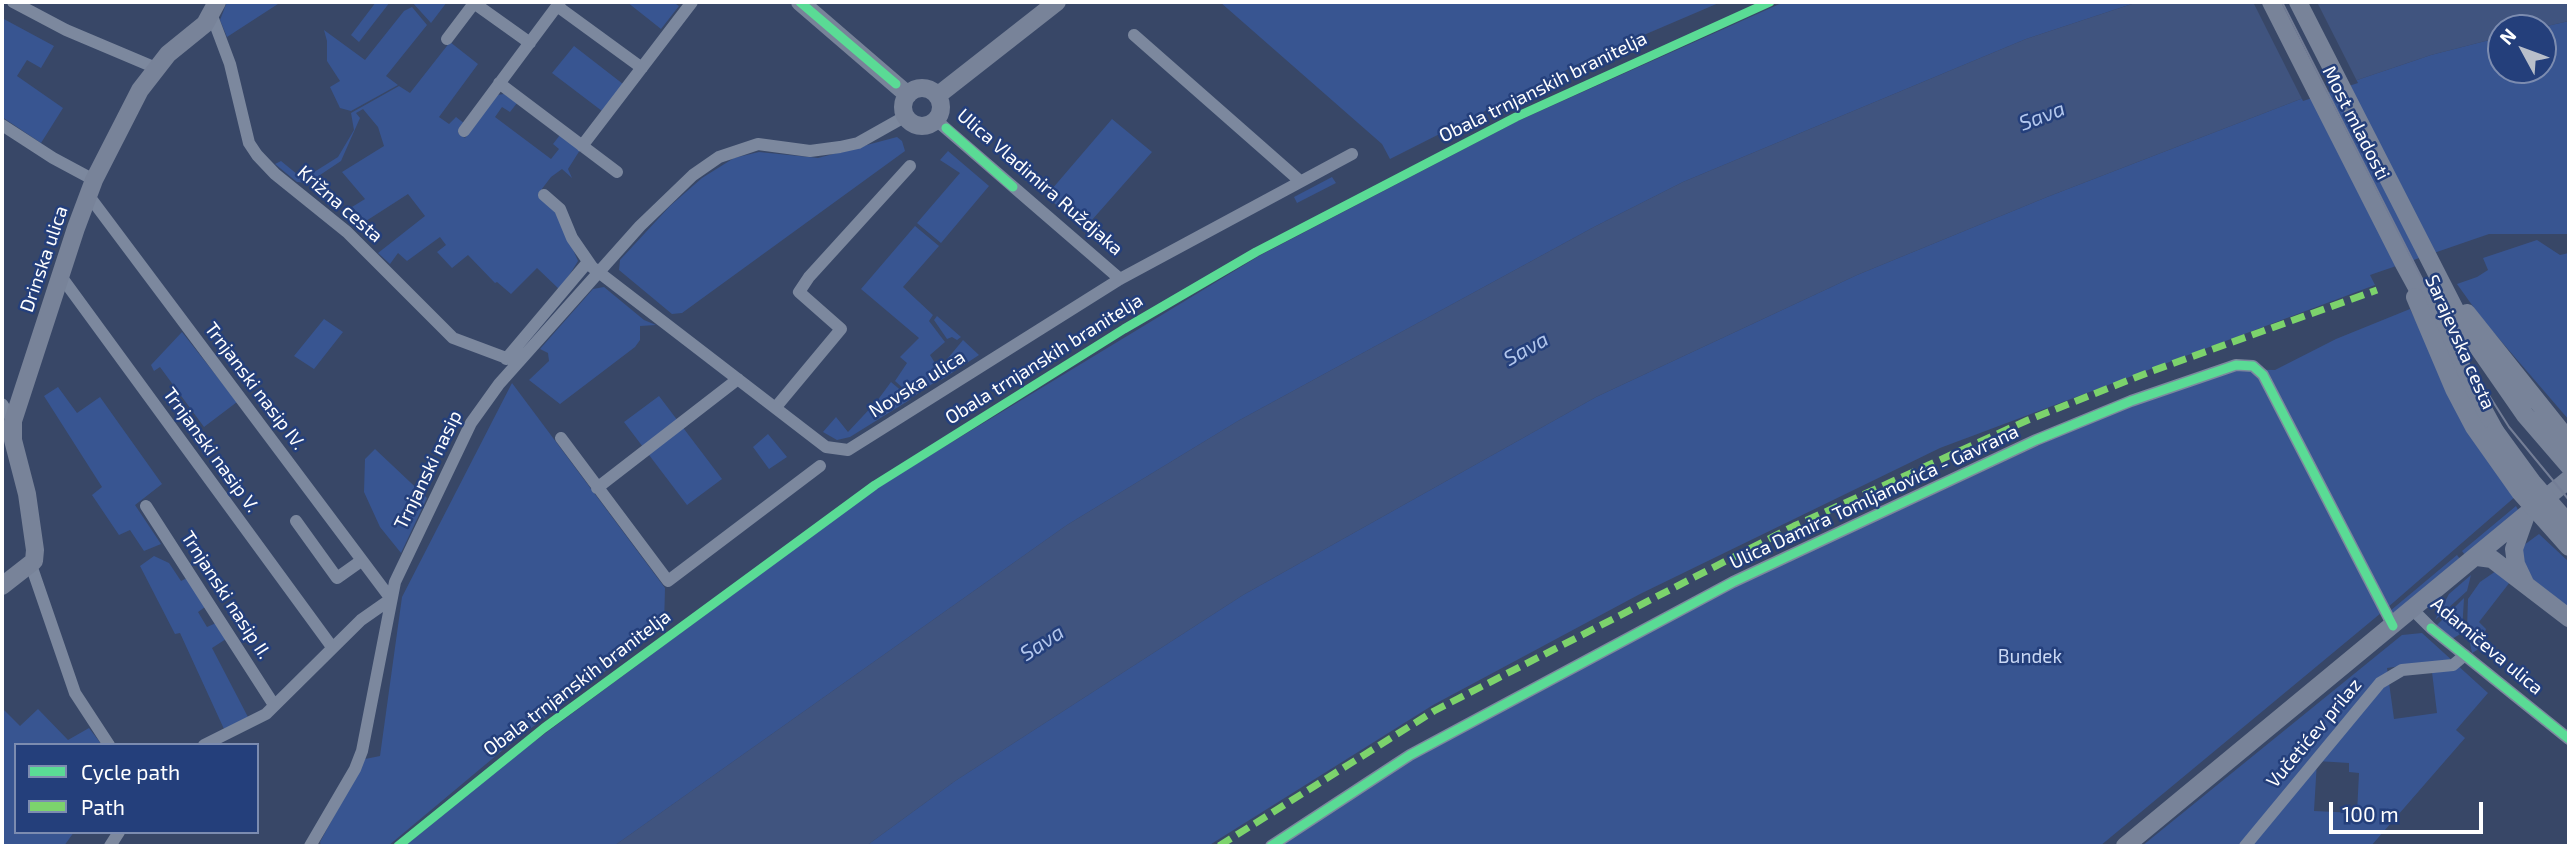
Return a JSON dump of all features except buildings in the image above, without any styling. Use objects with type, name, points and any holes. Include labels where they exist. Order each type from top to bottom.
[{"type":"main road","points":[[800,2],[908,95]]},
{"type":"main road","points":[[937,96],[1057,2]]},
{"type":"main road","name":"Most mladosti","points":[[2271,2],[2404,264]]},
{"type":"main road","name":"Most mladosti","points":[[2298,2],[2428,256]]},
{"type":"main road","name":"Drinska ulica","points":[[31,565],[35,550],[27,494],[13,440],[13,421],[60,275],[92,188],[125,116],[156,68],[214,9]]},
{"type":"main road","points":[[923,88],[937,96],[941,108],[936,120],[920,125],[906,116],[904,105],[908,95],[923,88]]},
{"type":"main road","name":"Sarajevska cesta","points":[[2428,256],[2494,373],[2569,466]]},
{"type":"main road","name":"Sarajevska cesta","points":[[2404,264],[2474,427],[2521,492],[2569,547]]},
{"type":"main road","name":"Sarajevska cesta","points":[[2445,287],[2569,441]]},
{"type":"main road","name":"Sarajevska cesta","points":[[2418,296],[2495,431],[2533,484],[2569,524]]},
{"type":"main road","points":[[2125,846],[2569,479]]},
{"type":"main road","points":[[2525,583],[2516,564],[2514,549],[2527,515]]},
{"type":"main road","points":[[2477,557],[2491,559],[2569,618]]},
{"type":"main road","points":[[2,586],[31,565]]},
{"type":"street","points":[[13,2],[66,30],[156,68]]},
{"type":"street","points":[[447,39],[474,2],[530,43]]},
{"type":"street","points":[[582,146],[692,2]]},
{"type":"street","points":[[464,131],[559,4],[642,68]]},
{"type":"street","name":"Križna cesta","points":[[214,9],[249,143],[257,155],[275,174],[347,232],[453,338],[512,361]]},
{"type":"street","points":[[1134,35],[1300,181]]},
{"type":"street","points":[[499,83],[617,172]]},
{"type":"street","name":"Trnjanski nasip","points":[[512,361],[669,197],[719,157],[758,144],[810,151],[840,147],[858,143],[906,116]]},
{"type":"street","name":"Ulica Vladimira Ruždjaka","points":[[936,120],[1120,279],[1352,154]]},
{"type":"street","points":[[2,125],[92,188]]},
{"type":"street","points":[[776,407],[841,329],[799,292],[809,277],[909,166]]},
{"type":"street","name":"Trnjanski nasip IV.","points":[[92,188],[391,599]]},
{"type":"street","points":[[544,195],[560,209],[572,238],[587,262],[599,272]]},
{"type":"street","name":"Trnjanski nasip","points":[[310,846],[355,769],[362,751],[396,582],[471,423],[512,361],[587,262]]},
{"type":"street","name":"Novska ulica","points":[[599,272],[826,447],[848,450],[1120,279]]},
{"type":"street","name":"Trnjanski nasip V.","points":[[60,275],[332,647]]},
{"type":"street","name":"Ulica Damira Tomljanovića - Gavrana","points":[[1271,846],[1410,755],[1733,582],[2036,440],[2131,401],[2236,365],[2253,366],[2263,375],[2393,625]]},
{"type":"street","points":[[597,488],[738,379]]},
{"type":"street","points":[[2,404],[13,421]]},
{"type":"street","points":[[561,438],[668,582],[820,466]]},
{"type":"street","name":"Trnjanski nasip II.","points":[[146,506],[274,705]]},
{"type":"street","points":[[296,521],[337,578],[361,561]]},
{"type":"street","points":[[31,565],[75,693],[108,743]]},
{"type":"street","points":[[209,743],[257,719],[373,610],[391,599]]},
{"type":"street","name":"Adamičeva ulica","points":[[2413,610],[2569,739]]},
{"type":"street","name":"Vučetićev prilaz","points":[[2245,846],[2380,683],[2402,670],[2453,665],[2465,655]]},
{"type":"green space","points":[[227,2],[281,2],[227,37],[220,20]]},
{"type":"green space","points":[[376,2],[390,2],[359,42],[351,35]]},
{"type":"green space","points":[[412,2],[447,2],[431,23]]},
{"type":"green space","points":[[627,2],[673,2],[679,6],[661,29]]},
{"type":"green space","points":[[1220,2],[1721,2],[1590,58],[1390,159],[1382,144]]},
{"type":"green space","points":[[1784,2],[2138,2],[2026,39],[1683,182],[1594,227],[1238,421],[1067,525],[614,846],[405,846],[512,758],[878,487],[1259,256],[1518,121]]},
{"type":"green space","points":[[412,7],[427,25],[386,76],[398,85],[351,111],[340,108],[330,87],[340,81],[327,61],[324,30],[365,60],[404,11]]},
{"type":"green space","points":[[2,18],[54,46],[41,68],[27,60],[17,76],[63,108],[41,143],[2,117]]},
{"type":"green space","points":[[2569,21],[2569,234],[2489,234],[2370,275],[2375,285],[1940,448],[1640,594],[1433,705],[1208,846],[866,846],[955,781],[1243,595],[1596,397],[1857,275],[2047,197],[2298,100],[2431,55],[2487,41],[2487,84],[2557,84],[2557,24]]},
{"type":"green space","points":[[450,42],[478,64],[439,117],[449,124],[456,117],[465,124],[458,133],[465,138],[497,95],[504,94],[517,103],[510,112],[502,107],[495,117],[551,159],[559,149],[553,144],[560,135],[580,150],[568,169],[572,178],[562,169],[551,177],[538,194],[555,209],[578,261],[560,290],[537,268],[511,294],[495,283],[468,255],[452,268],[437,252],[446,245],[440,237],[407,261],[398,253],[390,264],[378,253],[425,216],[408,194],[366,221],[352,207],[365,199],[342,172],[384,146],[378,127],[363,109],[356,113],[360,118],[341,161],[308,183],[297,182],[275,164],[281,161],[303,179],[338,157],[354,130],[351,113],[399,86],[410,93]]},
{"type":"green space","points":[[574,46],[623,84],[602,111],[552,73]]},
{"type":"green space","points":[[1112,119],[1152,152],[1084,229],[1046,196]]},
{"type":"green space","points":[[897,137],[902,141],[905,151],[682,313],[672,314],[619,270],[620,260],[670,206],[702,178],[734,158],[759,152],[818,158]]},
{"type":"green space","points":[[948,151],[989,186],[941,243],[917,223],[960,173],[940,160]]},
{"type":"green space","points":[[1332,177],[1336,183],[1297,203],[1294,197]]},
{"type":"green space","points":[[915,226],[939,246],[903,287],[933,315],[929,321],[945,342],[930,355],[935,363],[935,382],[913,397],[895,381],[907,363],[900,357],[919,338],[861,289]]},
{"type":"green space","points":[[2537,240],[2560,255],[2569,253],[2569,420],[2482,319],[2457,284],[2488,270],[2483,258]]},
{"type":"green space","points":[[604,287],[644,320],[656,325],[640,326],[640,340],[635,347],[560,404],[529,380],[549,361],[548,353],[540,349],[593,289]]},
{"type":"green space","name":"Bundek","points":[[2410,309],[2438,365],[2516,496],[2387,608],[2100,846],[1277,846],[1400,764],[1732,588],[2104,415],[2235,369],[2275,370],[2336,339]]},
{"type":"green space","points":[[937,316],[961,337],[957,340],[952,337],[947,339],[934,320]]},
{"type":"green space","points":[[324,319],[343,332],[314,369],[294,356]]},
{"type":"green space","points":[[182,332],[237,402],[204,427],[160,367],[154,371],[151,365]]},
{"type":"green space","points":[[963,340],[979,355],[941,380],[939,369]]},
{"type":"green space","points":[[891,382],[911,399],[850,437],[837,440],[823,432],[836,417],[848,432]]},
{"type":"green space","points":[[512,383],[665,588],[664,626],[504,749],[388,846],[321,846],[320,842],[365,759],[380,756],[402,597]]},
{"type":"green space","points":[[58,387],[77,413],[100,397],[162,484],[135,505],[161,544],[144,551],[130,530],[119,535],[92,495],[102,487],[44,396]]},
{"type":"green space","points":[[659,396],[722,479],[687,505],[624,422]]},
{"type":"green space","points":[[768,434],[787,457],[769,469],[753,447]]},
{"type":"green space","points":[[375,449],[427,498],[401,553],[380,527],[364,492],[365,459]]},
{"type":"green space","points":[[2516,506],[2518,510],[2465,555],[2462,551]]},
{"type":"green space","points":[[2539,534],[2569,562],[2569,608],[2525,573],[2520,548]]},
{"type":"green space","points":[[2457,555],[2460,559],[2395,613],[2390,611]]},
{"type":"green space","points":[[154,556],[169,563],[181,581],[187,578],[205,607],[198,612],[207,627],[216,623],[226,639],[212,648],[249,719],[224,729],[180,633],[175,634],[140,566]]},
{"type":"green space","points":[[2496,571],[2510,582],[2479,622],[2486,629],[2477,650],[2472,653],[2467,629],[2468,599],[2480,582]]},
{"type":"green space","points":[[2471,575],[2467,591],[2435,620],[2449,594]]},
{"type":"green space","points":[[2464,598],[2462,633],[2452,639],[2437,625]]},
{"type":"green space","points":[[2422,633],[2488,693],[2456,730],[2465,738],[2371,846],[2142,846],[2402,635]],"holes":[[[2421,663],[2432,672],[2437,713],[2394,719],[2387,668]],[[2317,761],[2349,763],[2349,772],[2359,773],[2357,813],[2314,811]]]},
{"type":"green space","points":[[2,708],[20,726],[38,709],[68,740],[89,728],[100,743],[14,743],[14,834],[73,834],[64,846],[2,846]]},
{"type":"water","name":"Sava","points":[[2138,2],[2569,2],[2569,21],[2557,24],[2557,14],[2487,14],[2487,41],[2431,55],[2298,100],[2047,197],[1857,275],[1596,397],[1243,595],[955,781],[866,846],[614,846],[1067,525],[1238,421],[1594,227],[1683,182],[2026,39]]},
{"type":"pier","points":[[2253,2],[2317,2],[2358,83],[2303,101]]},
{"type":"tram line","points":[[2282,2],[2449,332],[2509,427],[2569,500]]},
{"type":"marked path","points":[[1219,846],[1434,711],[1794,526],[2028,420],[2152,371],[2377,290]]},
{"type":"cycle path","points":[[800,2],[896,84]]},
{"type":"cycle path","name":"Obala trnjanskih branitelja","points":[[398,846],[544,728],[875,485],[1124,329],[1256,252],[1516,117],[1770,2]]},
{"type":"cycle path","points":[[946,128],[1013,187]]},
{"type":"cycle path","points":[[1271,846],[1410,755],[1733,582],[2036,440],[2131,401],[2236,365],[2253,366],[2263,375],[2393,626]]},
{"type":"cycle path","points":[[2431,628],[2569,739]]}]
